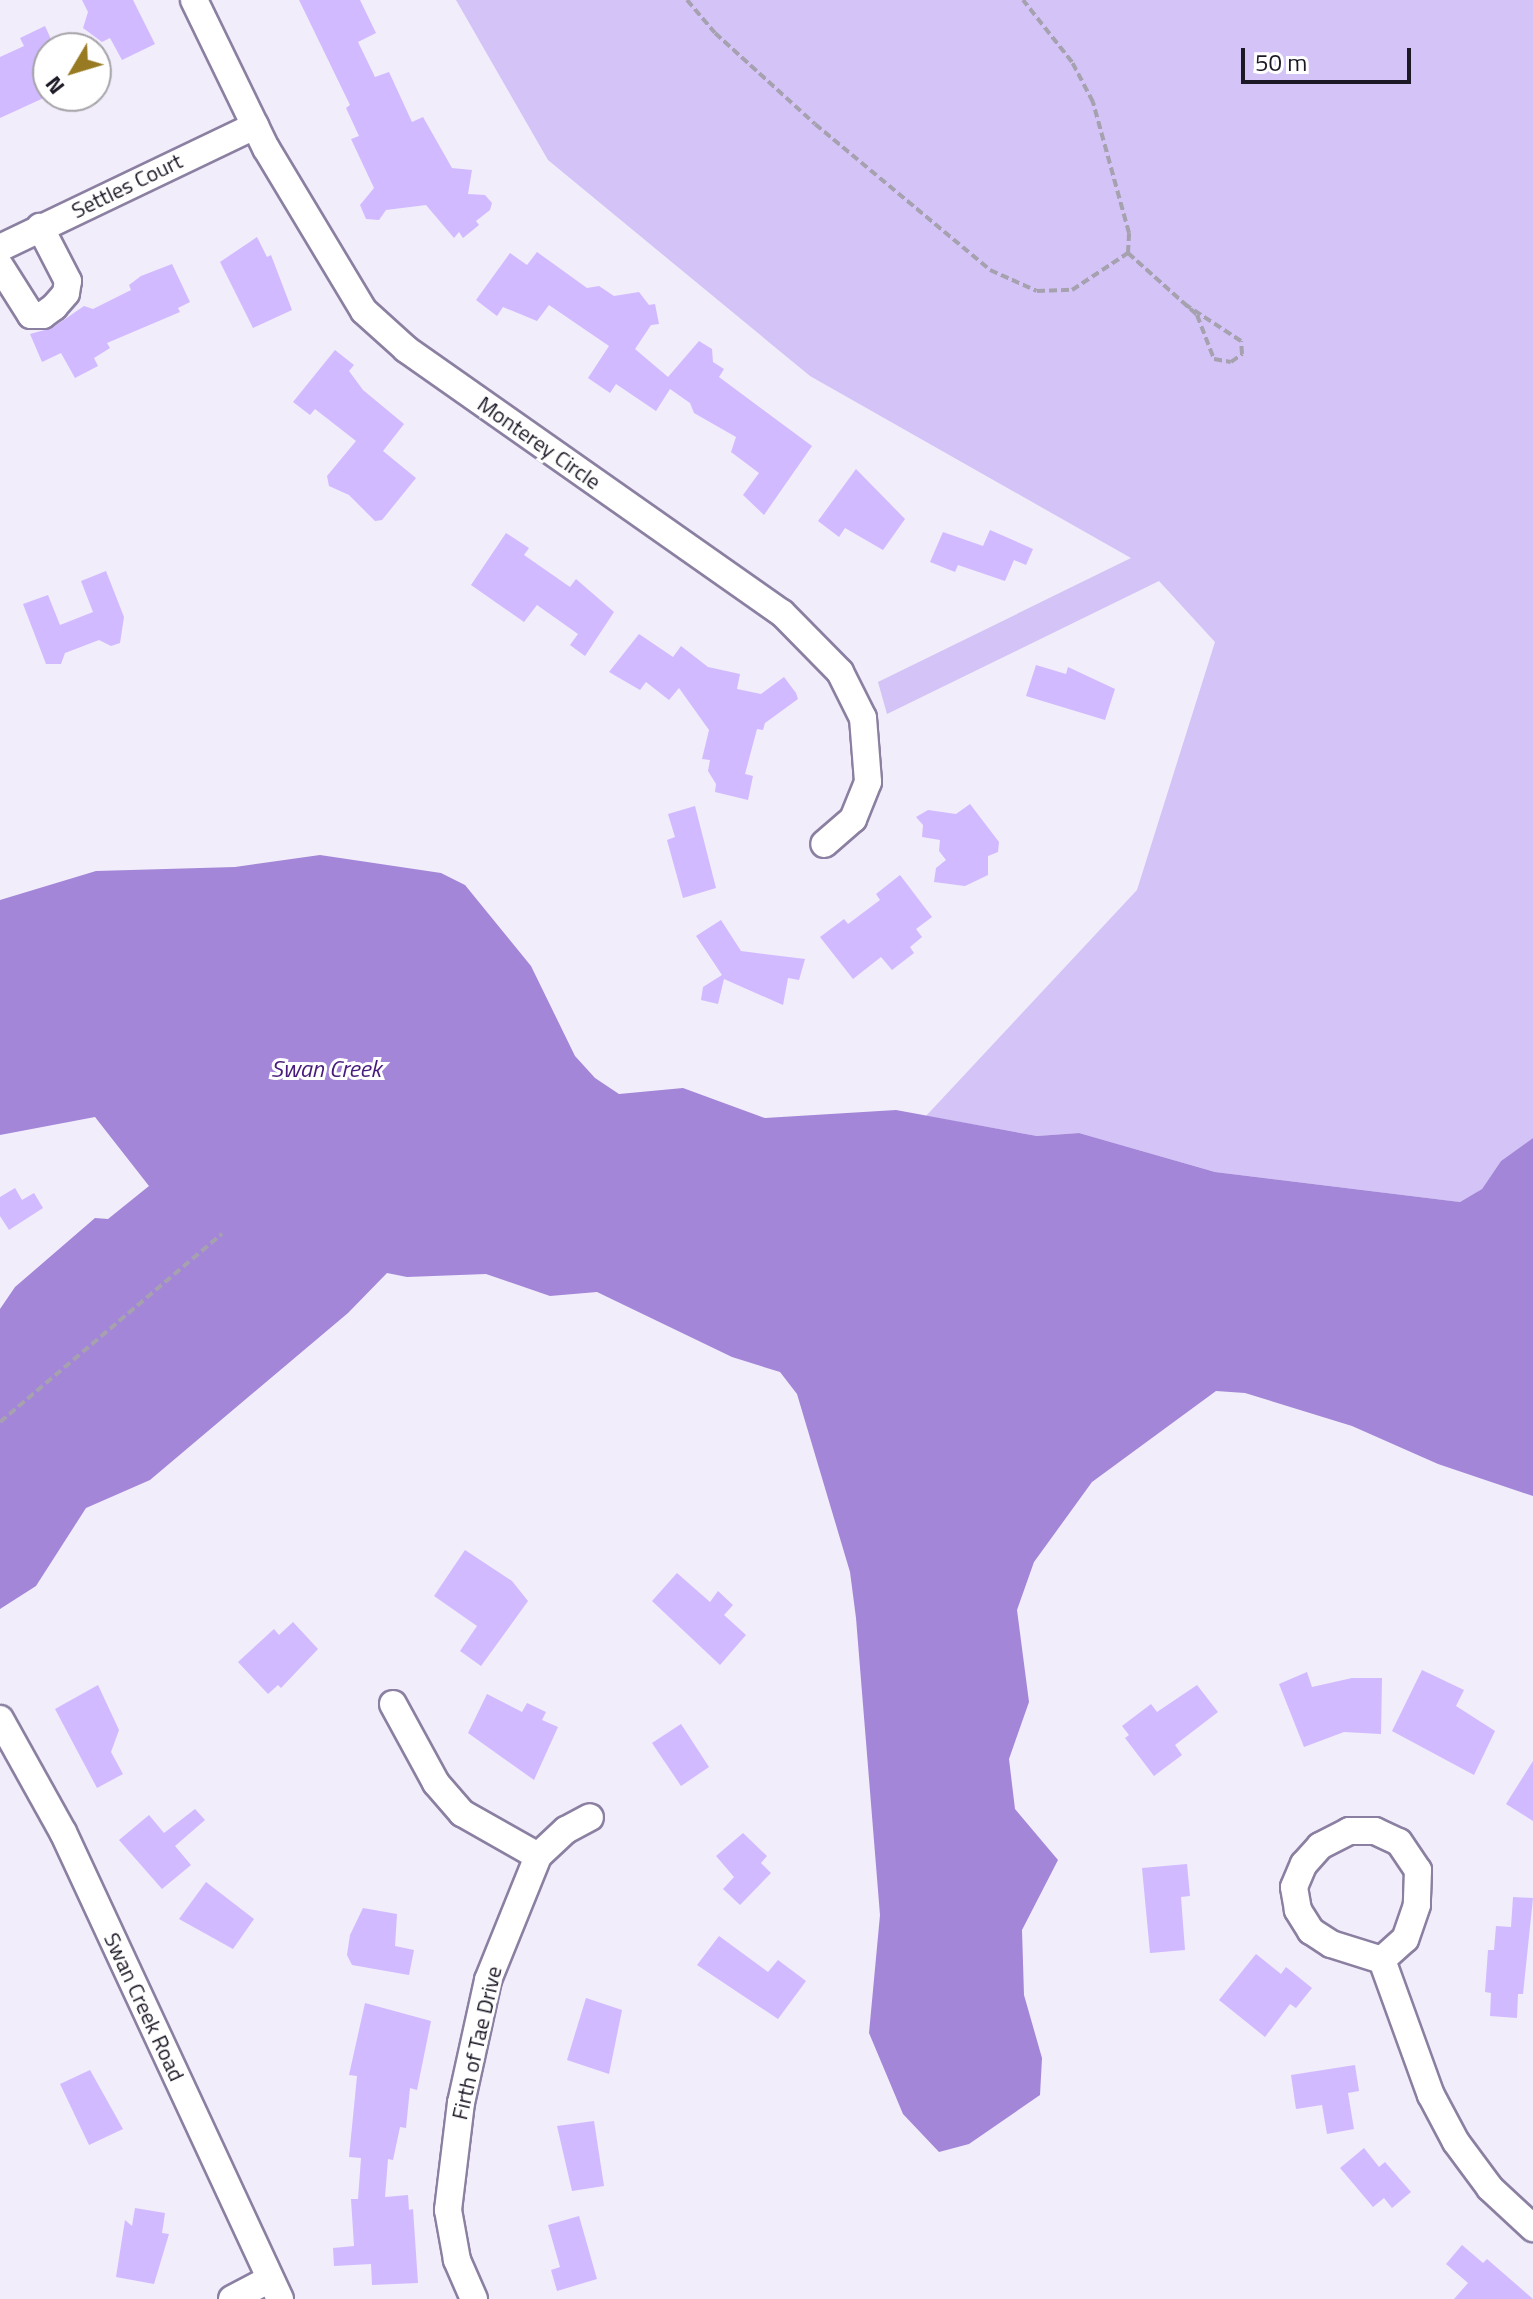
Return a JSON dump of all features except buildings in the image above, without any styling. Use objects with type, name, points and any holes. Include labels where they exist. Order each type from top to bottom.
[{"type":"street","name":"Monterey Circle","points":[[194,0],[255,126],[339,277],[389,335],[782,613],[828,655],[858,704],[869,770],[863,802],[853,819],[824,844]]},
{"type":"street","name":"Settles Court","points":[[0,248],[255,126]]},
{"type":"street","points":[[0,266],[31,315],[43,315],[54,307],[66,293],[68,281],[40,227]]},
{"type":"street","points":[[393,1704],[436,1783],[462,1813],[538,1856]]},
{"type":"street","name":"Swan Creek Road","points":[[0,1719],[42,1789],[275,2289]]},
{"type":"street","name":"Firth of Tae Drive","points":[[474,2299],[453,2238],[448,2210],[451,2164],[488,1980],[538,1856],[566,1830],[590,1817]]},
{"type":"street","points":[[1349,1831],[1375,1831],[1399,1842],[1418,1870],[1411,1922],[1405,1939],[1382,1960],[1331,1944],[1311,1931],[1298,1910],[1294,1887],[1304,1864],[1320,1846],[1349,1831]]},
{"type":"street","points":[[1382,1960],[1431,2095],[1456,2142],[1490,2188],[1533,2228]]},
{"type":"street","points":[[232,2299],[275,2289]]},
{"type":"path","points":[[687,0],[715,33],[815,124],[990,270],[1037,291],[1072,290],[1128,253]]},
{"type":"path","points":[[1023,0],[1072,62],[1093,102],[1129,233],[1128,253]]},
{"type":"path","points":[[1128,253],[1197,315],[1214,359],[1231,362],[1242,354],[1241,341],[1186,305]]},
{"type":"path","points":[[0,1422],[222,1234]]},
{"type":"shaded area","points":[[456,0],[1533,0],[1533,1138],[1501,1161],[1482,1189],[1460,1202],[1215,1172],[1079,1133],[1037,1136],[926,1116],[1137,890],[1215,642],[1159,581],[887,714],[878,682],[1131,558],[810,376],[548,160]]},
{"type":"water","name":"Swan Creek","points":[[320,855],[441,873],[465,885],[531,966],[575,1056],[595,1078],[619,1094],[683,1088],[765,1118],[896,1110],[1037,1136],[1079,1133],[1215,1172],[1460,1202],[1482,1189],[1501,1161],[1533,1138],[1533,1496],[1438,1464],[1352,1426],[1245,1393],[1216,1391],[1092,1482],[1034,1562],[1017,1610],[1029,1702],[1009,1759],[1015,1809],[1058,1860],[1022,1930],[1024,1995],[1042,2058],[1040,2095],[969,2144],[939,2152],[903,2114],[869,2033],[880,1915],[850,1572],[797,1394],[780,1372],[732,1357],[597,1292],[550,1296],[486,1274],[407,1277],[387,1273],[348,1313],[150,1480],[86,1508],[36,1586],[0,1609],[0,1309],[15,1287],[95,1218],[108,1219],[149,1186],[95,1117],[0,1135],[0,900],[96,871],[235,867]]}]
